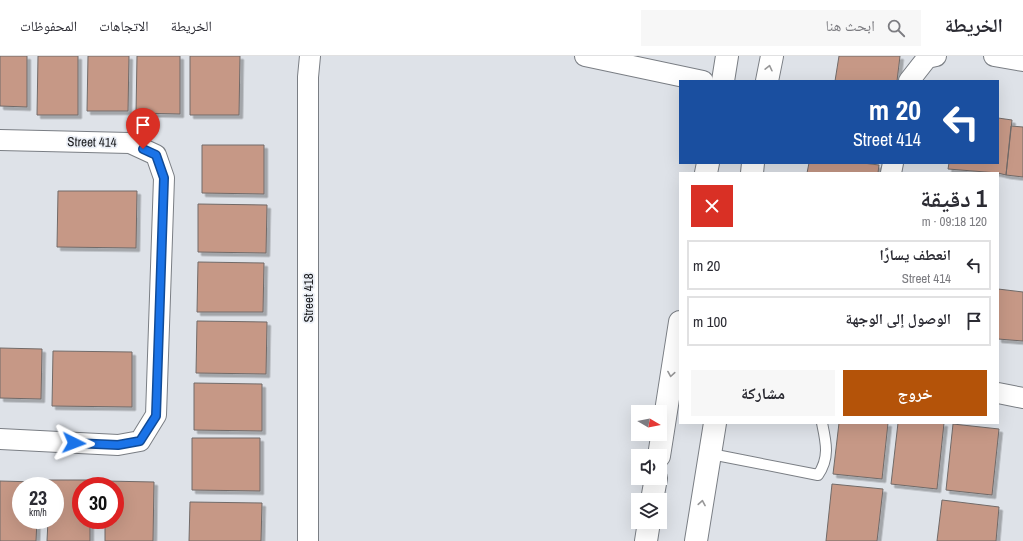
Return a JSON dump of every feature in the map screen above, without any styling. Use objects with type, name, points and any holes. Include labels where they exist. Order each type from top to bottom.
[{"type":"street","name":"Street 418","points":[[308,541],[308,77],[310,56]]},
{"type":"street","points":[[585,56],[698,80]]},
{"type":"street","points":[[723,80],[728,56]]},
{"type":"street","points":[[767,80],[772,56]]},
{"type":"street","points":[[910,80],[927,58],[936,56]]},
{"type":"street","points":[[994,56],[1023,61]]},
{"type":"street","name":"Street 414","points":[[0,140],[130,143],[156,155],[164,178],[156,416],[140,441],[118,445],[0,439]]},
{"type":"street","points":[[660,449],[679,328]]},
{"type":"street","points":[[999,393],[1023,398]]},
{"type":"street","points":[[696,541],[715,424]]},
{"type":"street","points":[[646,541],[648,529]]},
{"type":"lane","points":[[711,454],[818,475],[824,466],[827,445],[822,424]]},
{"type":"building","points":[[0,56],[27,56],[27,107],[0,106]]},
{"type":"building","points":[[38,56],[78,56],[78,115],[37,115]]},
{"type":"building","points":[[88,56],[129,56],[128,111],[87,111]]},
{"type":"building","points":[[137,56],[180,56],[180,114],[136,113]]},
{"type":"building","points":[[190,56],[240,56],[239,115],[190,115]]},
{"type":"building","points":[[839,56],[900,56],[897,80],[835,80]]},
{"type":"building","points":[[999,118],[1012,120],[1006,175],[999,172],[948,169],[949,164],[999,164]]},
{"type":"building","points":[[1011,126],[1023,127],[1023,177],[1006,175]]},
{"type":"building","points":[[202,145],[264,145],[264,194],[202,193]]},
{"type":"building","points":[[809,164],[879,165],[878,172],[807,172]]},
{"type":"building","points":[[58,191],[137,191],[136,248],[57,247]]},
{"type":"building","points":[[198,204],[267,205],[266,253],[198,252]]},
{"type":"building","points":[[198,262],[264,263],[263,312],[197,312]]},
{"type":"building","points":[[999,289],[1023,292],[1023,341],[999,339]]},
{"type":"building","points":[[197,321],[267,322],[266,374],[196,373]]},
{"type":"building","points":[[0,348],[42,349],[41,399],[0,398]]},
{"type":"building","points":[[53,351],[132,352],[132,407],[52,406]]},
{"type":"building","points":[[194,383],[262,384],[262,431],[194,430]]},
{"type":"building","points":[[839,424],[888,424],[882,479],[833,474]]},
{"type":"building","points":[[898,424],[944,424],[937,489],[891,484]]},
{"type":"building","points":[[953,424],[999,429],[992,495],[946,490]]},
{"type":"building","points":[[192,438],[260,438],[260,491],[192,490]]},
{"type":"building","points":[[64,480],[72,480],[72,529],[90,529],[90,541],[47,541],[48,529],[64,529]]},
{"type":"building","points":[[0,481],[12,481],[12,529],[37,529],[36,541],[0,541]]},
{"type":"building","points":[[124,481],[154,482],[153,541],[105,541],[105,529],[124,529]]},
{"type":"building","points":[[832,484],[883,489],[877,541],[826,541]]},
{"type":"building","points":[[942,500],[999,507],[996,541],[937,541]]},
{"type":"building","points":[[190,502],[262,503],[261,541],[189,541]]},
{"type":"route","points":[[74,443],[118,445],[140,441],[156,416],[164,178],[156,155],[143,149]]}]
